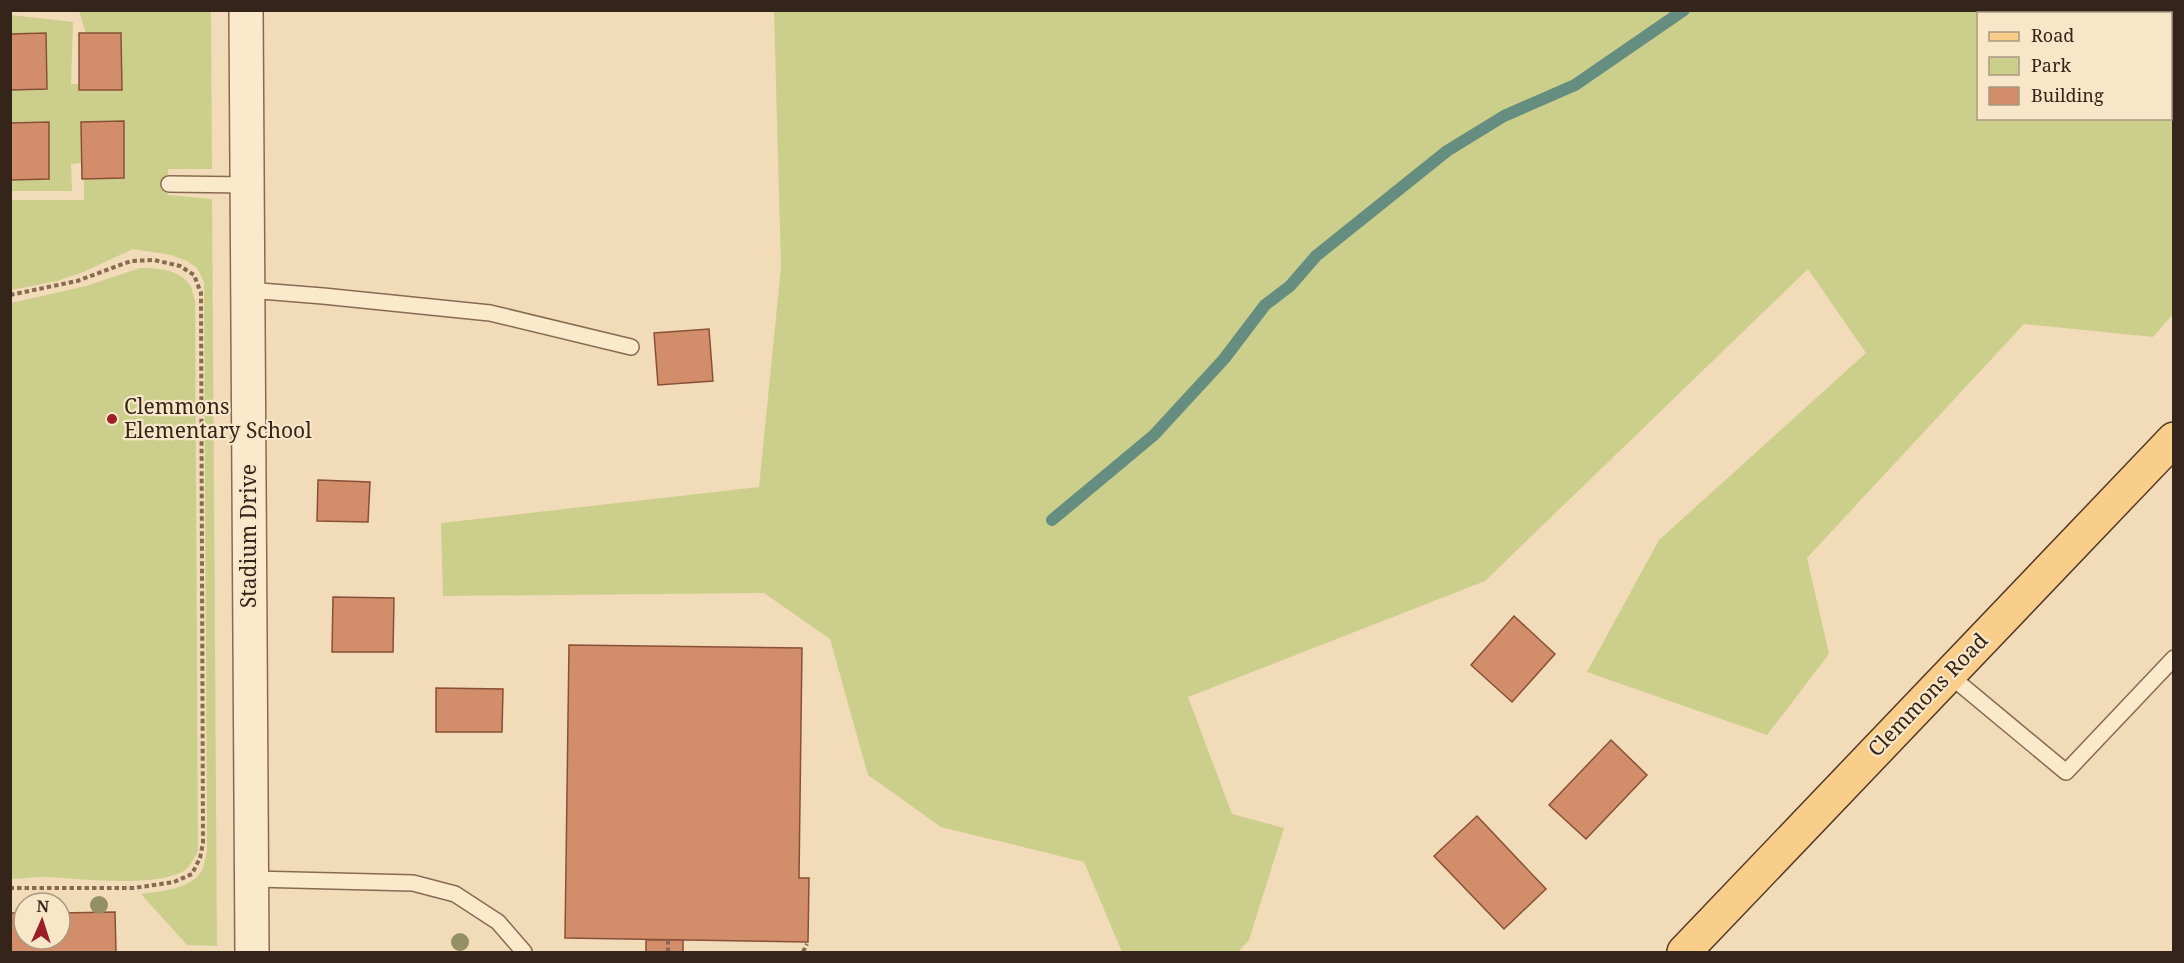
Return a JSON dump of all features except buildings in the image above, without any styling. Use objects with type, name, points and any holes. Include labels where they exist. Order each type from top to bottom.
[{"type":"main road","name":"Clemmons Road","points":[[1684,952],[2174,439]]},
{"type":"street","name":"Stadium Drive","points":[[246,10],[252,952]]},
{"type":"lane","points":[[169,184],[247,185]]},
{"type":"lane","points":[[248,290],[490,313],[631,347]]},
{"type":"lane","points":[[1948,675],[2066,772],[2174,658]]},
{"type":"lane","points":[[252,879],[413,883],[455,894],[498,922],[524,952]]},
{"type":"path","points":[[10,295],[77,281],[131,261],[154,260],[180,266],[194,275],[201,293],[203,831],[200,858],[192,874],[174,882],[134,888],[10,888]]},
{"type":"path","points":[[668,940],[668,952]]},
{"type":"path","points":[[803,952],[807,944]]},
{"type":"green space","points":[[79,11],[211,11],[212,169],[168,169],[168,195],[212,199],[217,946],[187,945],[141,894],[183,886],[190,882],[202,870],[207,852],[204,282],[197,268],[187,261],[171,255],[133,249],[81,273],[57,281],[11,290],[11,200],[84,200],[84,178],[124,177],[124,121],[81,122],[81,163],[71,164],[72,191],[11,191],[11,180],[49,178],[48,123],[11,123],[11,90],[47,89],[46,33],[11,34],[10,15],[73,22],[71,84],[79,84],[79,90],[122,90],[121,33],[86,34]]},
{"type":"green space","points":[[774,11],[2173,11],[2173,314],[2153,337],[2024,324],[1807,558],[1829,654],[1767,735],[1587,672],[1659,540],[1866,353],[1808,269],[1485,581],[1188,697],[1232,814],[1284,828],[1249,940],[1238,952],[1122,952],[1084,862],[941,827],[868,775],[830,639],[764,593],[443,596],[441,523],[759,487],[781,267]]},
{"type":"green space","points":[[140,268],[160,269],[180,276],[190,285],[195,300],[198,851],[190,865],[182,872],[151,880],[114,881],[43,877],[11,879],[11,303],[86,286]]},
{"type":"waterway","points":[[1052,520],[1154,435],[1224,359],[1265,305],[1290,286],[1316,256],[1447,151],[1504,116],[1575,85],[1684,10]]},
{"type":"place","name":"Clemmons Elementary School","points":[[112,419]]}]
